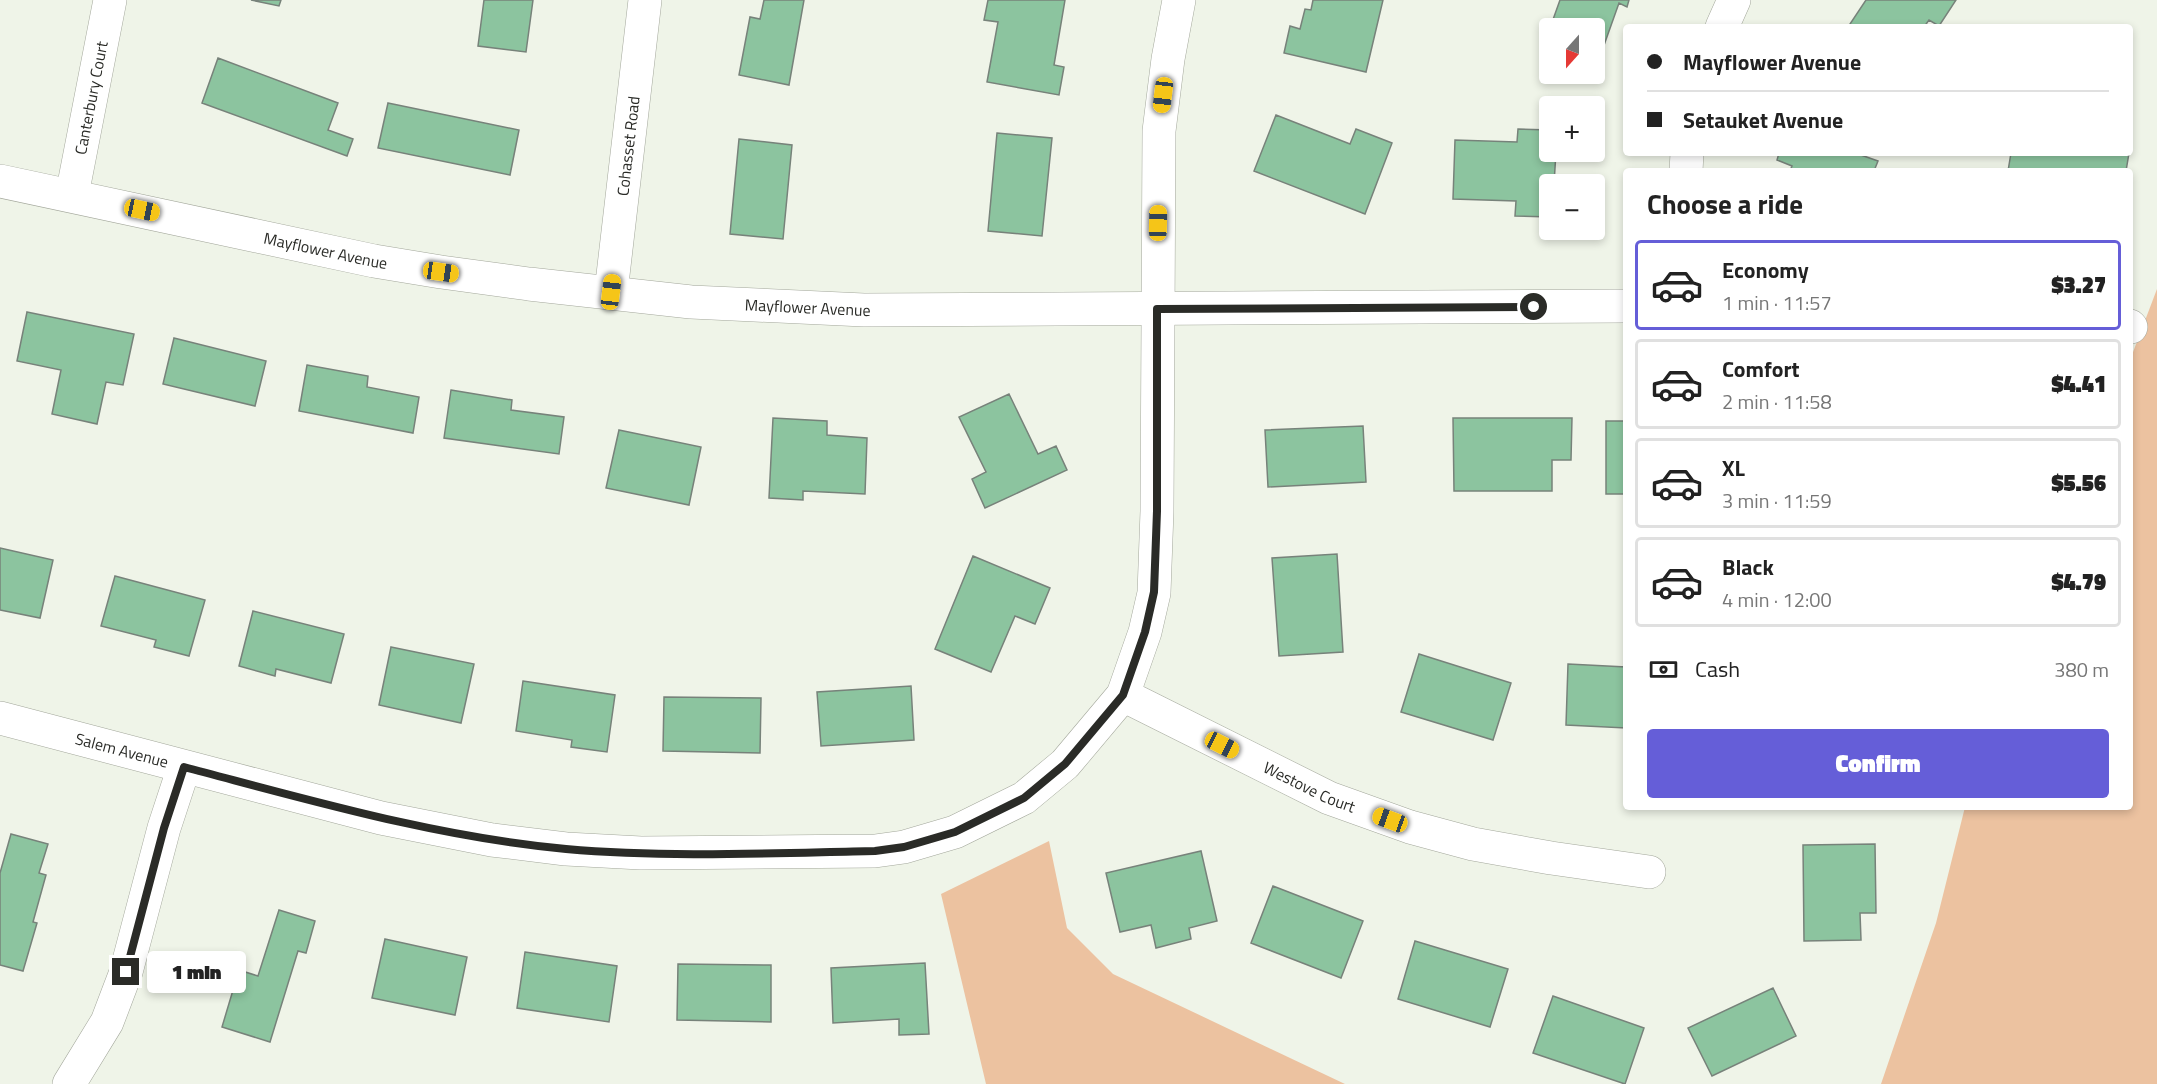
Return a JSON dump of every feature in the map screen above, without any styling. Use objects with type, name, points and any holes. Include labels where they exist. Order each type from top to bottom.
[{"type":"street","name":"Canterbury Court","points":[[72,195],[110,0]]},
{"type":"street","name":"Cohasset Road","points":[[611,292],[645,0]]},
{"type":"street","name":"Salem Avenue","points":[[0,718],[381,818],[492,840],[641,854],[875,851],[904,847],[955,832],[1024,798],[1065,764],[1123,695],[1145,632],[1154,592],[1157,511],[1159,131],[1168,59],[1179,0]]},
{"type":"street","points":[[1723,24],[1734,0]]},
{"type":"street","name":"Mayflower Avenue","points":[[0,181],[374,261],[529,284],[691,302],[864,310],[1623,306]]},
{"type":"street","name":"Westove Court","points":[[1123,695],[1329,798],[1410,827],[1473,844],[1649,872]]},
{"type":"street","points":[[69,1084],[107,1022],[126,972],[164,828],[184,767]]},
{"type":"shaded area","points":[[2157,289],[2157,1084],[1881,1084],[1936,923],[1964,810],[2133,810],[2133,352]]},
{"type":"shaded area","points":[[1049,841],[1067,928],[1113,974],[1345,1084],[986,1084],[941,894]]},
{"type":"building","points":[[251,0],[281,0],[279,6]]},
{"type":"building","points":[[484,0],[533,0],[526,52],[478,46]]},
{"type":"building","points":[[764,0],[804,0],[789,85],[739,75],[750,17],[760,19]]},
{"type":"building","points":[[988,0],[1065,0],[1054,65],[1064,67],[1059,95],[987,82],[998,22],[984,20]]},
{"type":"building","points":[[1313,0],[1383,0],[1366,72],[1284,53],[1290,26],[1300,29],[1305,9],[1311,10]]},
{"type":"building","points":[[1560,0],[1629,0],[1627,7],[1619,3],[1605,42],[1605,18],[1554,18]]},
{"type":"building","points":[[1866,0],[1956,0],[1940,24],[1929,20],[1926,24],[1850,24]]},
{"type":"building","points":[[218,58],[338,103],[328,130],[353,139],[347,156],[202,103]]},
{"type":"building","points":[[388,103],[519,130],[510,175],[378,148]]},
{"type":"building","points":[[1276,115],[1350,144],[1356,129],[1392,143],[1365,214],[1254,171]]},
{"type":"building","points":[[1518,129],[1539,130],[1539,162],[1555,162],[1555,174],[1539,174],[1539,217],[1515,216],[1516,201],[1453,199],[1455,140],[1517,142]]},
{"type":"building","points":[[997,133],[1052,138],[1042,236],[988,231]]},
{"type":"building","points":[[739,139],[792,145],[783,239],[730,234]]},
{"type":"building","points":[[1778,156],[1864,156],[1878,161],[1875,168],[1791,168],[1792,166],[1777,160]]},
{"type":"building","points":[[2010,156],[2128,156],[2126,168],[2008,168]]},
{"type":"building","points":[[27,312],[134,334],[123,385],[106,382],[97,424],[52,414],[61,370],[17,361]]},
{"type":"building","points":[[174,338],[266,361],[255,406],[163,384]]},
{"type":"building","points":[[307,365],[368,376],[367,387],[419,397],[413,433],[299,411]]},
{"type":"building","points":[[451,390],[512,400],[511,410],[564,417],[559,454],[444,438]]},
{"type":"building","points":[[1009,394],[1038,454],[1056,446],[1067,470],[985,508],[972,479],[986,472],[959,417]]},
{"type":"building","points":[[773,418],[827,421],[827,435],[867,438],[865,494],[803,491],[803,500],[769,498]]},
{"type":"building","points":[[1453,418],[1572,418],[1571,460],[1552,460],[1552,491],[1454,491]]},
{"type":"building","points":[[1606,421],[1623,421],[1623,494],[1606,494]]},
{"type":"building","points":[[1363,426],[1366,482],[1268,487],[1265,430]]},
{"type":"building","points":[[619,430],[701,447],[689,505],[606,488]]},
{"type":"building","points":[[0,548],[53,560],[40,618],[0,610]]},
{"type":"building","points":[[1337,554],[1343,652],[1279,656],[1272,558]]},
{"type":"building","points":[[973,556],[1050,588],[1035,624],[1015,616],[991,672],[935,649]]},
{"type":"building","points":[[115,576],[205,600],[189,656],[154,647],[156,640],[101,626]]},
{"type":"building","points":[[253,611],[344,634],[331,683],[276,669],[275,676],[239,666]]},
{"type":"building","points":[[391,647],[474,664],[461,723],[379,705]]},
{"type":"building","points":[[1419,654],[1511,683],[1493,740],[1401,712]]},
{"type":"building","points":[[1568,664],[1623,667],[1623,728],[1566,725]]},
{"type":"building","points":[[523,681],[615,695],[607,752],[571,747],[572,740],[516,731]]},
{"type":"building","points":[[911,686],[914,740],[821,746],[817,692]]},
{"type":"building","points":[[664,697],[761,698],[760,753],[663,751]]},
{"type":"building","points":[[11,834],[48,844],[39,873],[46,875],[33,922],[37,923],[23,971],[0,965],[0,873]]},
{"type":"building","points":[[1875,844],[1876,913],[1860,913],[1861,940],[1804,941],[1803,845]]},
{"type":"building","points":[[1201,851],[1217,921],[1189,928],[1191,939],[1156,948],[1151,925],[1120,932],[1106,873]]},
{"type":"building","points":[[1273,886],[1363,921],[1341,978],[1251,943]]},
{"type":"building","points":[[279,910],[315,921],[306,953],[298,951],[270,1042],[222,1027],[239,970],[258,976]]},
{"type":"building","points":[[385,939],[467,957],[455,1015],[372,998]]},
{"type":"building","points":[[1415,941],[1508,969],[1490,1027],[1398,999]]},
{"type":"building","points":[[525,952],[617,966],[609,1022],[517,1008]]},
{"type":"building","points":[[925,963],[929,1034],[899,1035],[899,1019],[833,1023],[831,968]]},
{"type":"building","points":[[678,964],[771,965],[771,1022],[677,1020]]},
{"type":"building","points":[[1773,988],[1796,1036],[1712,1076],[1688,1028]]},
{"type":"building","points":[[1553,996],[1644,1028],[1625,1084],[1533,1053]]},
{"type":"route","points":[[126,972],[164,828],[184,767],[381,818],[492,840],[566,849],[641,854],[875,851],[904,847],[955,832],[1024,798],[1065,764],[1123,695],[1145,632],[1154,592],[1157,511],[1157,309],[1534,307]]}]
